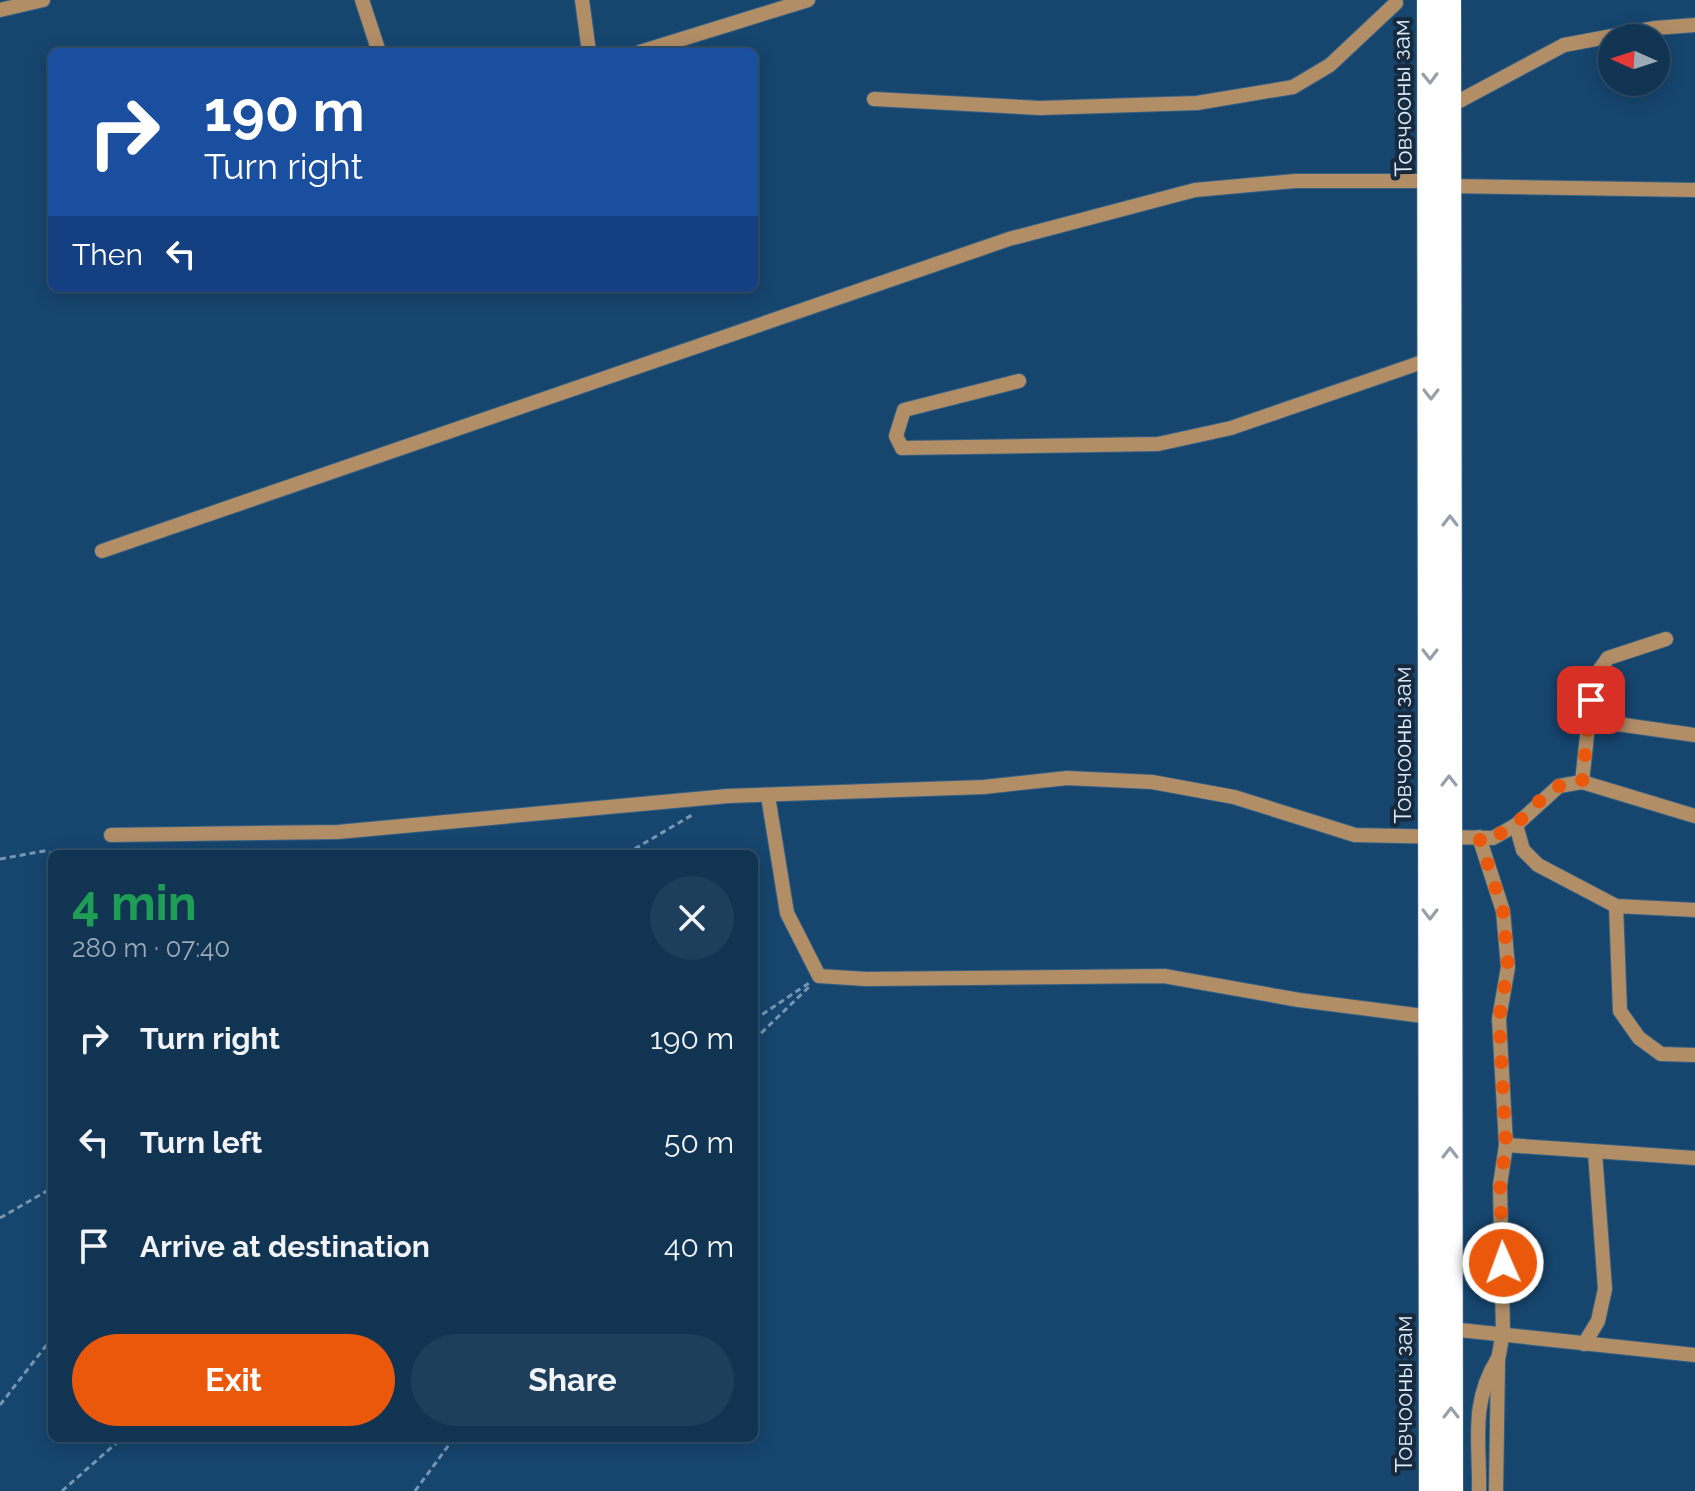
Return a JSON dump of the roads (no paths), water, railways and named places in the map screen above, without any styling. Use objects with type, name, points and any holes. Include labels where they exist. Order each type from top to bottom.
[{"type":"highway","name":"Товчооны зам","points":[[1436,4],[1450,106],[1440,184],[1431,359],[1451,1491]]},
{"type":"highway","name":"Товчооны зам","points":[[1431,1491],[1431,1017],[1440,838],[1440,184],[1436,4]]},
{"type":"street","points":[[0,10],[43,0]]},
{"type":"street","points":[[362,0],[378,48]]},
{"type":"street","points":[[582,0],[588,48]]},
{"type":"street","points":[[653,48],[808,0]]},
{"type":"street","points":[[874,99],[1040,108],[1197,103],[1293,87],[1330,65],[1395,1],[1436,4]]},
{"type":"street","points":[[1450,106],[1564,45],[1655,28],[1695,25]]},
{"type":"street","points":[[102,551],[1009,239],[1195,190],[1295,181],[1695,190]]},
{"type":"street","points":[[1019,381],[904,410],[896,436],[902,448],[1158,444],[1231,428],[1431,359]]},
{"type":"street","points":[[1582,782],[1593,679],[1608,658],[1666,639]]},
{"type":"street","points":[[1589,720],[1695,735]]},
{"type":"street","points":[[111,835],[338,832],[555,809],[984,787],[1067,778],[1152,782],[1234,797],[1355,835],[1493,838],[1516,825],[1559,786],[1582,782],[1695,816]]},
{"type":"street","points":[[768,796],[787,913],[819,976],[866,979],[1164,976],[1299,1000],[1431,1017]]},
{"type":"street","points":[[1516,825],[1523,850],[1538,865],[1616,906],[1695,910]]},
{"type":"street","points":[[1479,837],[1503,911],[1508,967],[1499,1019],[1506,1145],[1500,1185],[1503,1332],[1498,1360],[1496,1491]]},
{"type":"street","points":[[1616,906],[1620,1011],[1639,1038],[1661,1054],[1695,1055]]},
{"type":"street","points":[[1506,1145],[1695,1158]]},
{"type":"street","points":[[1584,1344],[1598,1321],[1605,1289],[1595,1152]]},
{"type":"street","points":[[1450,1329],[1503,1332],[1695,1355]]},
{"type":"street","points":[[1479,1491],[1479,1406],[1482,1385],[1498,1360]]}]
